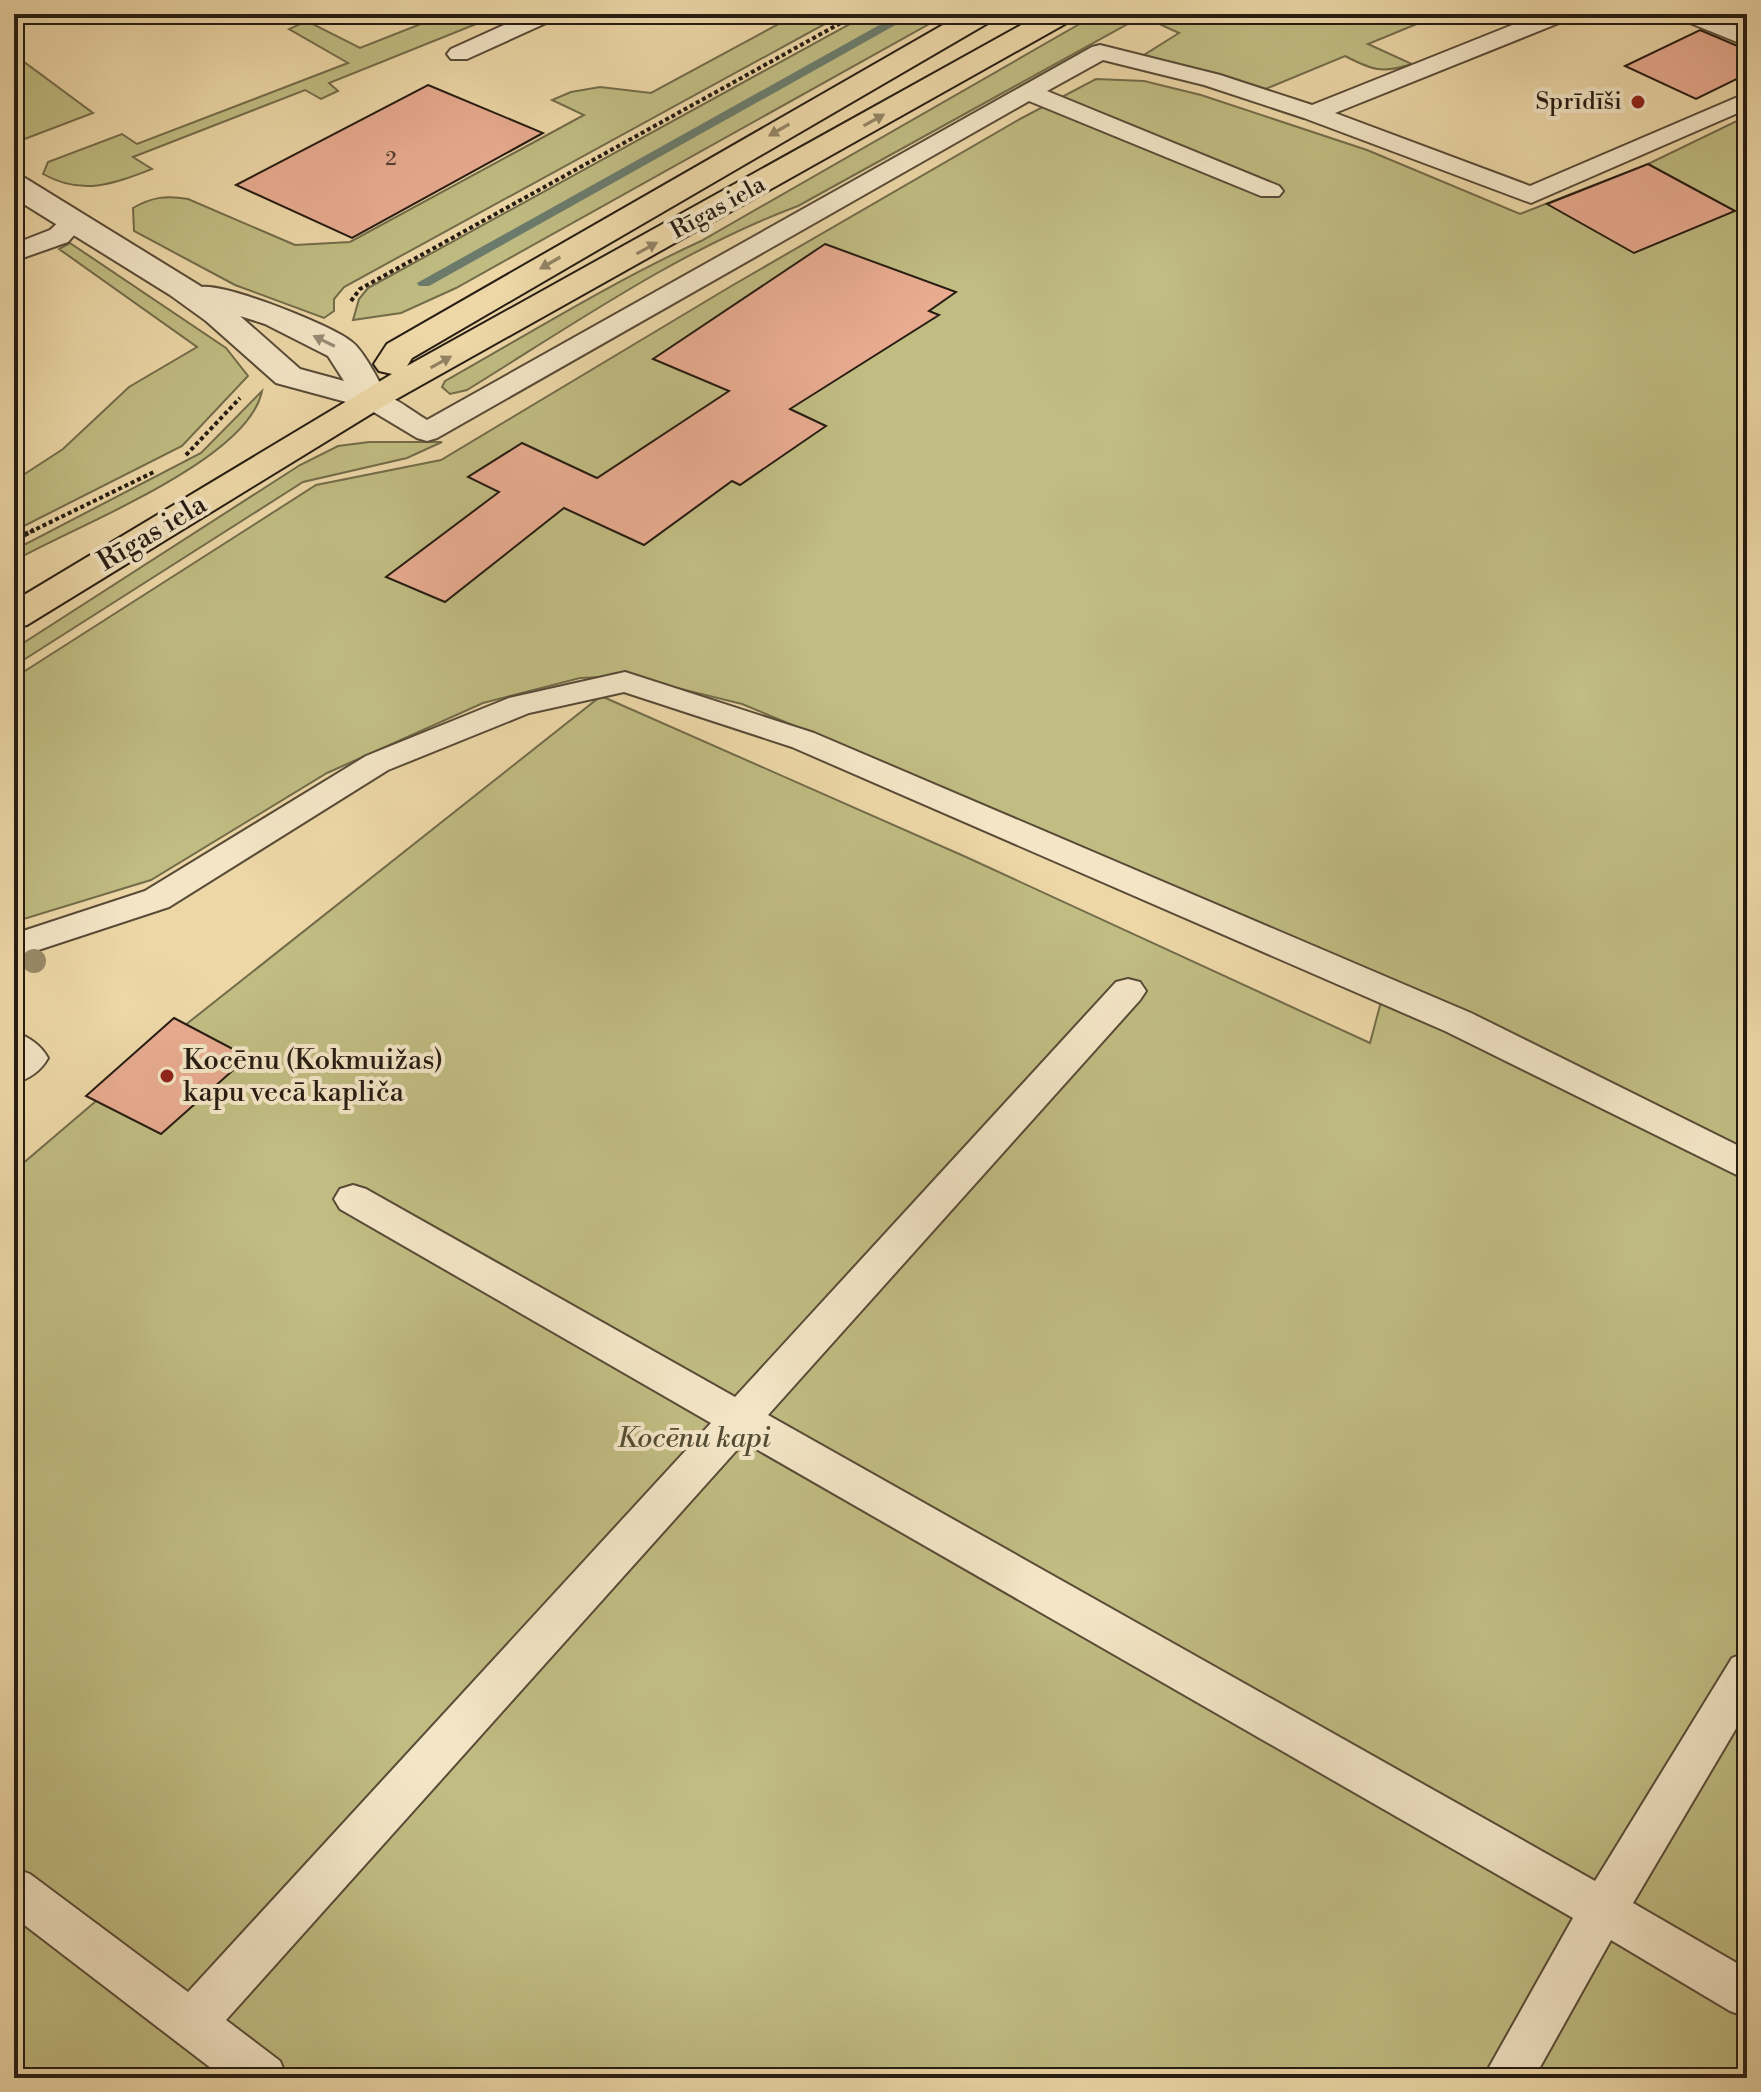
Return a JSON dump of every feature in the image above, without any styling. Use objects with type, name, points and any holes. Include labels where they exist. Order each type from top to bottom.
[{"type":"main road","name":"Rīgas iela","points":[[14,617],[372,399],[1062,14]]},
{"type":"main road","name":"Rīgas iela","points":[[372,399],[399,351],[976,16]]},
{"type":"street","points":[[14,185],[182,288],[218,314],[288,376],[372,399]]},
{"type":"street","points":[[182,288],[277,317],[341,349],[372,399]]},
{"type":"lane","points":[[459,54],[547,14]]},
{"type":"lane","points":[[1313,113],[1561,14]]},
{"type":"lane","points":[[1688,14],[1747,39]]},
{"type":"lane","points":[[372,399],[427,432],[1100,52],[1212,80],[1313,113],[1531,195],[1747,100]]},
{"type":"lane","points":[[1028,92],[1270,191]]},
{"type":"lane","points":[[14,253],[59,236],[72,223]]},
{"type":"lane","points":[[14,946],[157,899],[377,763],[520,705],[625,682],[803,740],[1429,1009],[1747,1166]]},
{"type":"lane","points":[[190,2025],[1128,991]]},
{"type":"lane","points":[[14,1045],[30,1058],[14,1070]]},
{"type":"lane","points":[[353,1199],[1603,1910],[1747,1995]]},
{"type":"lane","points":[[1507,2078],[1603,1910],[1747,1671]]},
{"type":"lane","points":[[14,1889],[263,2078]]},
{"type":"path","points":[[344,310],[360,289],[857,14]]},
{"type":"path","points":[[182,459],[245,393]]},
{"type":"path","points":[[14,540],[168,465]]},
{"type":"green space","points":[[446,14],[501,14],[329,83],[338,91],[321,99],[305,90],[133,157],[152,169],[138,174],[111,183],[84,186],[57,181],[43,174],[48,162],[122,134],[137,144],[348,63],[289,29],[307,21],[360,48]]},
{"type":"green space","points":[[797,14],[843,14],[344,287],[334,299],[334,311],[324,318],[235,285],[134,231],[133,208],[153,199],[173,197],[188,199],[295,245],[350,242],[584,115],[552,100],[571,92],[600,87],[651,93]]},
{"type":"green space","points":[[868,14],[947,14],[456,288],[401,313],[353,320],[359,299],[368,288]]},
{"type":"green space","points":[[1097,14],[1441,14],[1368,44],[1412,64],[1377,69],[1345,56],[1263,90],[1144,55],[1179,33],[1142,16],[798,206],[670,266],[467,390],[450,394],[442,387],[445,381],[572,308],[701,241]]},
{"type":"green space","points":[[14,57],[20,59],[93,113],[14,143]]},
{"type":"green space","name":"Kocēnu kapi","points":[[1096,79],[1144,81],[1201,95],[1367,150],[1520,214],[1648,164],[1747,116],[1747,2078],[14,2078],[14,1171],[184,1026],[601,696],[966,857],[1370,1043],[1387,979],[1044,830],[742,704],[628,676],[580,678],[483,703],[327,773],[151,880],[14,922],[14,678],[316,485],[441,460],[733,285],[1020,119]]},
{"type":"green space","points":[[70,243],[226,348],[248,376],[182,446],[14,531],[14,481],[63,449],[129,387],[197,347],[59,249]]},
{"type":"green space","points":[[262,391],[250,417],[226,442],[193,466],[156,489],[14,561],[14,550],[201,453]]},
{"type":"green space","points":[[369,442],[442,442],[407,458],[303,482],[14,666],[14,649],[300,465],[338,446]]},
{"type":"building","points":[[1700,30],[1747,50],[1747,74],[1696,99],[1625,66]]},
{"type":"building","points":[[428,85],[543,133],[352,238],[236,185]]},
{"type":"building","points":[[1648,164],[1735,211],[1634,253],[1547,204]]},
{"type":"building","points":[[825,244],[956,292],[929,311],[939,315],[790,409],[826,426],[740,485],[732,481],[644,545],[564,508],[445,602],[386,577],[499,492],[468,477],[522,443],[597,478],[729,391],[653,359]]},
{"type":"building","name":"Kocēnu (Kokmuižas) kapu vecā kapliča","points":[[174,1018],[248,1057],[161,1134],[86,1096]]},
{"type":"waterway","points":[[424,283],[909,14]]},
{"type":"place","name":"Sprīdīši","points":[[1638,102]]},
{"type":"place","name":"Kocēnu (Kokmuižas) kapu vecā kapliča","points":[[167,1076]]}]
